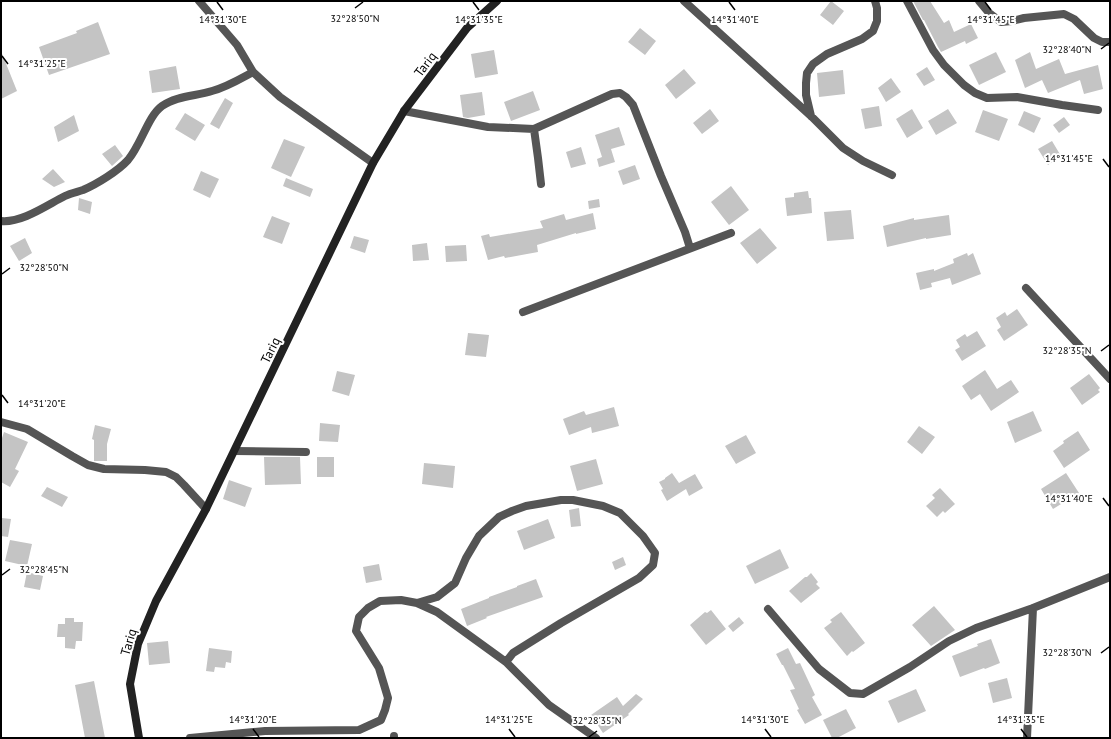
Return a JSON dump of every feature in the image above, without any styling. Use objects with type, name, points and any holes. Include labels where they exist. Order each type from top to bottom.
[{"type":"main road","name":"Tariq","points":[[139,738],[130,684],[138,644],[156,601],[206,509],[235,451],[373,163],[404,111],[467,28],[497,1]]},
{"type":"street","points":[[199,1],[236,45],[253,72],[280,97],[373,163]]},
{"type":"street","points":[[684,1],[843,148],[863,161],[892,175]]},
{"type":"street","points":[[810,116],[806,95],[807,73],[813,64],[827,54],[862,39],[873,31],[877,21],[877,8],[875,1]]},
{"type":"street","points":[[907,1],[933,50],[944,65],[964,85],[975,93],[987,98],[1016,97],[1098,110]]},
{"type":"street","points":[[979,1],[989,13],[1001,22],[1064,14],[1074,19],[1094,38],[1102,42],[1110,42]]},
{"type":"street","points":[[1,221],[7,222],[30,215],[67,195],[84,190],[113,173],[128,160],[154,115],[161,107],[170,101],[213,91],[232,84],[253,72]]},
{"type":"street","points":[[404,111],[488,127],[534,130],[612,94],[620,93],[633,105],[690,248]]},
{"type":"street","points":[[534,130],[541,184]]},
{"type":"street","points":[[523,312],[731,232]]},
{"type":"street","points":[[1026,288],[1110,379]]},
{"type":"street","points":[[1,422],[27,429],[88,465],[104,469],[166,472],[176,477],[206,509]]},
{"type":"street","points":[[235,451],[306,452]]},
{"type":"street","points":[[417,603],[437,597],[455,582],[466,558],[479,536],[499,517],[512,511],[526,506],[561,500],[573,500],[603,506],[620,513],[643,536],[655,553],[653,565],[639,578],[561,623],[513,653],[506,662]]},
{"type":"street","points":[[768,609],[819,668],[850,693],[863,694],[910,667],[949,641],[976,628],[1033,608],[1110,577]]},
{"type":"street","points":[[190,738],[265,731],[359,730],[381,720],[388,698],[379,668],[356,630],[359,617],[368,608],[380,601],[401,600],[417,603],[437,612],[455,624],[506,662],[549,705],[596,738]]},
{"type":"street","points":[[1027,738],[1033,608]]},
{"type":"building","points":[[831,1],[844,11],[833,25],[820,15]]},
{"type":"building","points":[[913,1],[930,1],[944,23],[949,20],[954,32],[971,24],[978,38],[966,44],[965,41],[941,52]]},
{"type":"building","points":[[98,22],[110,54],[49,75],[39,47],[77,33],[76,31]]},
{"type":"building","points":[[640,28],[656,41],[645,55],[628,42]]},
{"type":"building","points":[[494,50],[498,74],[475,78],[471,54]]},
{"type":"building","points":[[1,51],[17,91],[1,99]]},
{"type":"building","points":[[996,52],[1006,72],[979,85],[969,65]]},
{"type":"building","points":[[1030,52],[1036,69],[1059,59],[1065,74],[1098,65],[1103,89],[1084,94],[1080,80],[1048,93],[1042,80],[1025,88],[1015,60]]},
{"type":"building","points":[[176,66],[180,89],[152,93],[149,71]]},
{"type":"building","points":[[927,67],[935,80],[924,86],[916,74]]},
{"type":"building","points":[[684,69],[696,83],[676,99],[665,85]]},
{"type":"building","points":[[843,70],[845,94],[819,97],[817,73]]},
{"type":"building","points":[[891,78],[901,92],[886,102],[878,88]]},
{"type":"building","points":[[533,91],[540,110],[511,121],[504,102]]},
{"type":"building","points":[[482,92],[485,115],[468,118],[463,117],[460,95]]},
{"type":"building","points":[[225,98],[233,103],[219,129],[210,124]]},
{"type":"building","points":[[879,106],[882,126],[865,129],[861,109]]},
{"type":"building","points":[[710,109],[719,121],[702,134],[693,123]]},
{"type":"building","points":[[912,109],[923,128],[907,138],[896,119]]},
{"type":"building","points":[[948,109],[957,123],[936,135],[928,121]]},
{"type":"building","points":[[983,110],[1008,119],[999,141],[975,132]]},
{"type":"building","points":[[1024,111],[1041,118],[1034,133],[1018,125]]},
{"type":"building","points":[[185,113],[205,125],[195,141],[175,129]]},
{"type":"building","points":[[74,115],[79,131],[58,142],[54,127]]},
{"type":"building","points":[[1064,117],[1070,125],[1059,133],[1053,125]]},
{"type":"building","points":[[619,127],[625,145],[611,149],[615,162],[599,167],[597,159],[602,157],[595,135]]},
{"type":"building","points":[[284,139],[305,147],[291,177],[271,168]]},
{"type":"building","points":[[1052,141],[1061,156],[1048,165],[1038,149]]},
{"type":"building","points":[[115,145],[123,156],[112,166],[102,154]]},
{"type":"building","points":[[581,147],[586,164],[571,168],[566,152]]},
{"type":"building","points":[[635,165],[640,179],[623,185],[618,171]]},
{"type":"building","points":[[53,169],[65,182],[54,187],[42,179]]},
{"type":"building","points":[[201,171],[219,179],[210,198],[193,190]]},
{"type":"building","points":[[286,178],[313,189],[310,197],[283,186]]},
{"type":"building","points":[[731,186],[749,210],[729,225],[711,202]]},
{"type":"building","points":[[808,191],[809,198],[811,198],[812,213],[787,216],[785,198],[794,197],[794,193]]},
{"type":"building","points":[[79,198],[92,202],[90,214],[78,210]]},
{"type":"building","points":[[599,199],[600,207],[589,209],[588,201]]},
{"type":"building","points":[[851,210],[854,239],[827,241],[824,212]]},
{"type":"building","points":[[593,213],[596,229],[576,233],[537,245],[538,252],[505,258],[504,256],[488,260],[481,236],[489,234],[490,237],[543,228],[540,221],[564,214],[566,220]]},
{"type":"building","points":[[949,215],[951,235],[926,238],[887,247],[883,226],[914,218],[914,220]]},
{"type":"building","points":[[272,216],[290,223],[282,244],[263,237]]},
{"type":"building","points":[[760,228],[777,248],[757,264],[740,243]]},
{"type":"building","points":[[354,236],[369,240],[365,253],[350,248]]},
{"type":"building","points":[[25,238],[32,253],[19,261],[10,246]]},
{"type":"building","points":[[427,243],[429,260],[413,261],[412,245]]},
{"type":"building","points":[[466,245],[467,261],[446,262],[445,246]]},
{"type":"building","points":[[967,253],[968,256],[973,253],[981,274],[952,285],[950,278],[931,283],[932,287],[920,290],[916,273],[934,269],[934,271],[954,263],[953,259]]},
{"type":"building","points":[[1017,309],[1028,325],[1004,341],[997,330],[1001,327],[996,318],[1005,312],[1007,316]]},
{"type":"building","points":[[977,331],[986,346],[962,361],[955,350],[960,347],[956,340],[965,334],[967,337]]},
{"type":"building","points":[[468,333],[489,335],[486,357],[465,355]]},
{"type":"building","points":[[985,370],[997,389],[1011,380],[1019,392],[991,411],[980,394],[971,400],[962,386]]},
{"type":"building","points":[[337,371],[355,375],[349,396],[332,391]]},
{"type":"building","points":[[1089,374],[1100,388],[1098,390],[1100,392],[1082,405],[1070,388]]},
{"type":"building","points":[[614,407],[619,426],[592,433],[591,427],[569,435],[563,419],[584,411],[586,415]]},
{"type":"building","points":[[1033,411],[1042,431],[1015,443],[1007,422]]},
{"type":"building","points":[[320,423],[340,425],[338,442],[319,441]]},
{"type":"building","points":[[95,425],[111,429],[107,444],[107,461],[94,461],[94,440],[92,439]]},
{"type":"building","points":[[919,426],[935,437],[922,454],[907,442]]},
{"type":"building","points":[[1078,431],[1090,450],[1064,468],[1053,451],[1064,443],[1063,441]]},
{"type":"building","points":[[4,432],[28,442],[15,469],[19,471],[10,487],[1,482],[1,441]]},
{"type":"building","points":[[746,435],[756,453],[736,464],[725,446]]},
{"type":"building","points":[[264,457],[300,457],[301,484],[265,485]]},
{"type":"building","points":[[317,457],[334,457],[334,477],[317,477]]},
{"type":"building","points":[[596,459],[603,484],[577,491],[570,466]]},
{"type":"building","points":[[424,463],[455,466],[453,488],[422,484]]},
{"type":"building","points":[[672,473],[679,483],[695,474],[703,488],[689,496],[686,489],[667,501],[661,490],[663,489],[659,482]]},
{"type":"building","points":[[1066,473],[1079,493],[1053,509],[1041,489]]},
{"type":"building","points":[[229,480],[252,488],[245,507],[223,499]]},
{"type":"building","points":[[47,487],[68,497],[62,507],[41,496]]},
{"type":"building","points":[[940,488],[955,504],[945,513],[943,511],[937,517],[926,506],[935,498],[932,495]]},
{"type":"building","points":[[579,508],[581,526],[571,527],[569,510]]},
{"type":"building","points":[[2,518],[11,519],[8,537],[1,536]]},
{"type":"building","points":[[548,519],[555,538],[524,550],[517,531]]},
{"type":"building","points":[[10,540],[32,544],[27,566],[5,561]]},
{"type":"building","points":[[780,549],[789,568],[755,584],[746,566]]},
{"type":"building","points":[[623,557],[626,565],[615,570],[612,562]]},
{"type":"building","points":[[379,564],[382,580],[366,583],[363,567]]},
{"type":"building","points":[[27,572],[43,576],[40,590],[24,587]]},
{"type":"building","points":[[811,573],[818,582],[816,584],[820,588],[801,603],[789,591]]},
{"type":"building","points":[[536,579],[543,597],[486,617],[487,618],[467,626],[461,609]]},
{"type":"building","points":[[934,606],[955,630],[931,646],[912,625]]},
{"type":"building","points":[[711,610],[726,629],[706,645],[690,625],[705,612],[707,613]]},
{"type":"building","points":[[841,612],[865,643],[847,656],[824,628],[832,622],[830,620]]},
{"type":"building","points":[[739,617],[744,623],[733,632],[728,626]]},
{"type":"building","points":[[65,618],[74,618],[74,622],[83,622],[82,641],[76,641],[75,649],[65,648],[65,637],[57,637],[58,624],[65,624]]},
{"type":"building","points":[[991,639],[1000,663],[960,677],[952,656],[978,646],[977,644]]},
{"type":"building","points":[[168,641],[170,663],[149,665],[147,643]]},
{"type":"building","points":[[209,648],[232,651],[231,663],[226,662],[225,668],[215,667],[214,672],[206,671]]},
{"type":"building","points":[[788,648],[796,664],[800,663],[815,695],[812,697],[822,715],[805,724],[797,710],[799,709],[790,690],[795,689],[776,654]]},
{"type":"building","points":[[1007,678],[1012,698],[993,703],[988,683]]},
{"type":"building","points":[[94,681],[105,738],[85,738],[75,685]]},
{"type":"building","points":[[916,689],[926,711],[898,723],[888,701]]},
{"type":"building","points":[[636,694],[643,699],[628,714],[629,715],[603,733],[591,715],[617,697],[623,706]]},
{"type":"building","points":[[846,709],[856,728],[837,738],[832,738],[823,720]]}]
